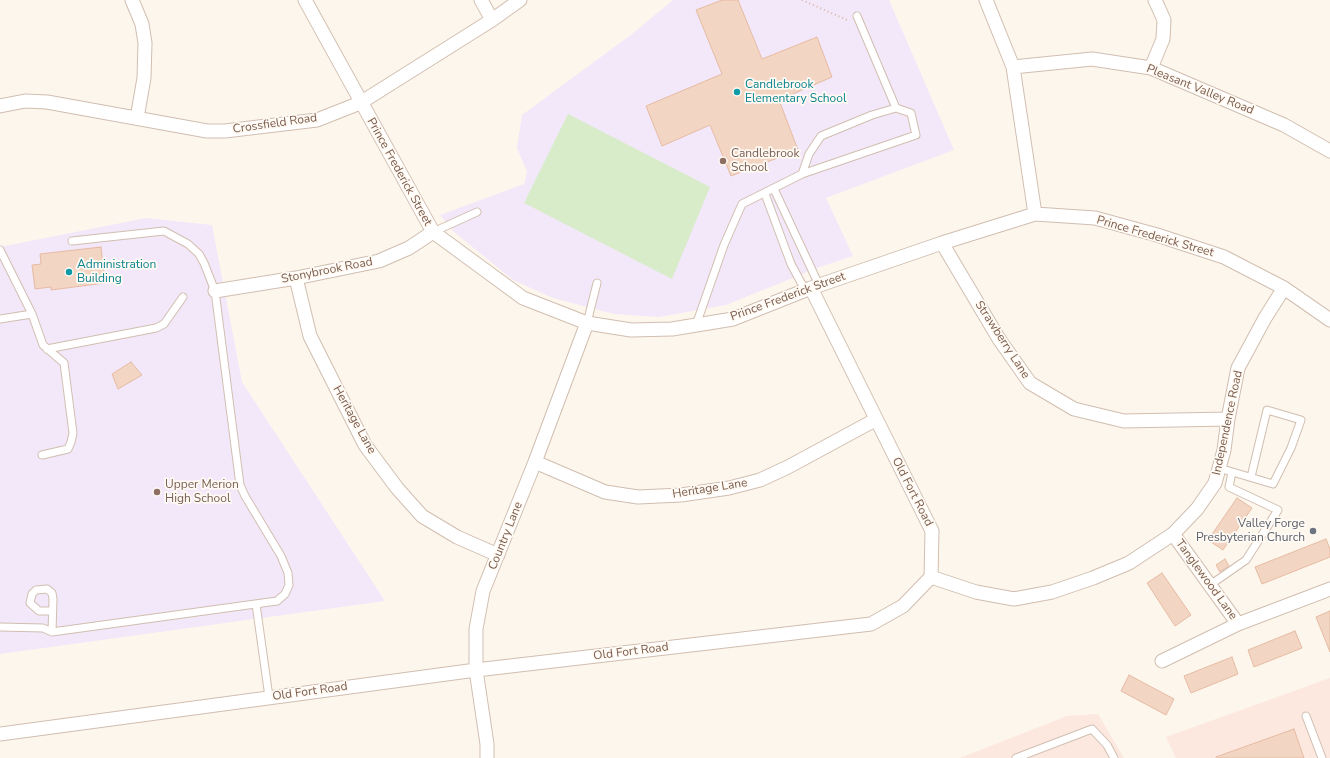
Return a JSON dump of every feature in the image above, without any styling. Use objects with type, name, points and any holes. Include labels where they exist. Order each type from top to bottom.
[{"type":"street","points":[[132,0],[142,24],[145,42],[145,72],[137,118]]},
{"type":"street","name":"Prince Frederick Street","points":[[305,0],[360,103],[433,232],[523,298],[587,323],[631,330],[672,329],[733,319],[811,288],[942,243],[1035,214],[1095,218],[1158,235],[1224,257],[1284,288],[1330,320]]},
{"type":"street","points":[[481,0],[492,20]]},
{"type":"street","name":"Crossfield Road","points":[[1,103],[25,101],[46,102],[207,131],[225,131],[318,120],[360,103],[492,20],[520,0]]},
{"type":"street","points":[[986,0],[1013,67],[1035,214]]},
{"type":"street","points":[[1151,68],[1164,39],[1164,20],[1155,0]]},
{"type":"street","name":"Pleasant Valley Road","points":[[1013,67],[1092,60],[1151,68],[1284,125],[1330,151]]},
{"type":"street","name":"Stonybrook Road","points":[[215,291],[296,278],[379,261],[409,248],[433,232]]},
{"type":"street","name":"Strawberry Lane","points":[[942,243],[999,339],[1030,383],[1074,409],[1124,421],[1228,419]]},
{"type":"street","name":"Heritage Lane","points":[[296,278],[310,336],[365,445],[397,488],[422,516],[457,537],[498,555]]},
{"type":"street","name":"Old Fort Road","points":[[0,734],[476,670],[871,624],[904,606],[931,577],[932,531],[811,288]]},
{"type":"street","name":"Independence Road","points":[[931,577],[976,592],[1014,598],[1052,592],[1092,578],[1129,562],[1173,534],[1197,509],[1215,483],[1224,450],[1228,419],[1238,368],[1265,318],[1284,288]]},
{"type":"street","name":"Country Lane","points":[[487,758],[487,744],[476,670],[476,629],[483,591],[535,462],[587,323]]},
{"type":"street","name":"Heritage Lane","points":[[535,462],[605,492],[638,497],[681,495],[729,488],[760,480],[788,467],[876,420]]},
{"type":"street","name":"Tanglewood Lane","points":[[1173,534],[1238,624],[1330,589]]},
{"type":"street","points":[[1162,661],[1238,624]]},
{"type":"lane","points":[[857,16],[896,108]]},
{"type":"lane","points":[[696,325],[724,245],[742,204],[802,174],[916,134],[911,113],[896,108],[872,115],[821,136],[809,154],[802,174]]},
{"type":"lane","points":[[774,189],[811,288]]},
{"type":"lane","points":[[764,194],[791,264],[811,288]]},
{"type":"lane","points":[[433,232],[477,212]]},
{"type":"lane","points":[[0,627],[43,628],[52,632],[277,601],[285,594],[289,585],[289,579],[281,556],[244,496],[240,485],[215,291],[199,254],[188,244],[164,231],[72,241]]},
{"type":"lane","points":[[0,250],[32,314],[43,345],[58,356],[64,363],[73,433],[71,442],[68,449],[42,455]]},
{"type":"lane","points":[[587,323],[597,283]]},
{"type":"lane","points":[[47,349],[156,328],[164,324],[183,297]]},
{"type":"lane","points":[[0,319],[32,314]]},
{"type":"lane","points":[[1219,468],[1251,478],[1273,484],[1291,448],[1301,420],[1267,410],[1251,478]]},
{"type":"lane","points":[[1210,585],[1246,560],[1278,510],[1229,487],[1232,472]]},
{"type":"lane","points":[[256,604],[269,698]]},
{"type":"lane","points":[[52,612],[52,632]]},
{"type":"lane","points":[[1306,716],[1322,758]]},
{"type":"lane","points":[[1016,758],[1092,729],[1107,745],[1114,758]]},
{"type":"path","points":[[802,0],[847,20],[857,16]]},
{"type":"shaded area","name":"Candlebrook School","points":[[673,0],[889,0],[954,150],[826,198],[853,256],[820,267],[726,305],[659,317],[614,314],[553,298],[513,280],[454,232],[440,215],[524,184],[527,172],[517,148],[522,115],[632,34]]},
{"type":"shaded area","name":"Upper Merion High School","points":[[146,218],[212,225],[242,382],[385,601],[0,654],[0,247]]},
{"type":"shaded area","points":[[1330,678],[1330,758],[1176,758],[1166,737]]},
{"type":"shaded area","points":[[1098,714],[1124,758],[960,758],[1067,716]]},
{"type":"green space","points":[[568,114],[710,187],[672,279],[524,203]]},
{"type":"building","name":"Candlebrook Elementary School","points":[[722,0],[738,0],[762,59],[817,37],[832,77],[779,100],[798,150],[731,176],[710,125],[662,146],[646,106],[722,74],[696,10]]},
{"type":"building","name":"Administration Building","points":[[101,247],[105,283],[51,290],[51,287],[35,289],[32,265],[41,264],[40,254]]},
{"type":"building","points":[[131,362],[142,375],[118,389],[112,374]]},
{"type":"building","points":[[1237,498],[1252,508],[1223,550],[1208,540]]},
{"type":"building","points":[[1326,539],[1330,549],[1330,557],[1262,584],[1255,567]]},
{"type":"building","points":[[1225,559],[1229,566],[1220,572],[1216,565]]},
{"type":"building","points":[[1162,573],[1191,615],[1175,626],[1147,583]]},
{"type":"building","points":[[1330,611],[1330,652],[1316,617]]},
{"type":"building","points":[[1295,631],[1302,648],[1254,667],[1248,650]]},
{"type":"building","points":[[1232,657],[1238,674],[1191,693],[1184,676]]},
{"type":"building","points":[[1129,675],[1174,699],[1166,715],[1121,691]]},
{"type":"building","points":[[1294,729],[1304,758],[1216,758],[1216,757]]},
{"type":"place","name":"Candlebrook Elementary School","points":[[737,92]]},
{"type":"place","name":"Candlebrook School","points":[[723,161]]},
{"type":"place","name":"Administration Building","points":[[69,272]]},
{"type":"place","name":"Upper Merion High School","points":[[157,492]]},
{"type":"place","name":"Valley Forge Presbyterian Church","points":[[1313,531]]}]
